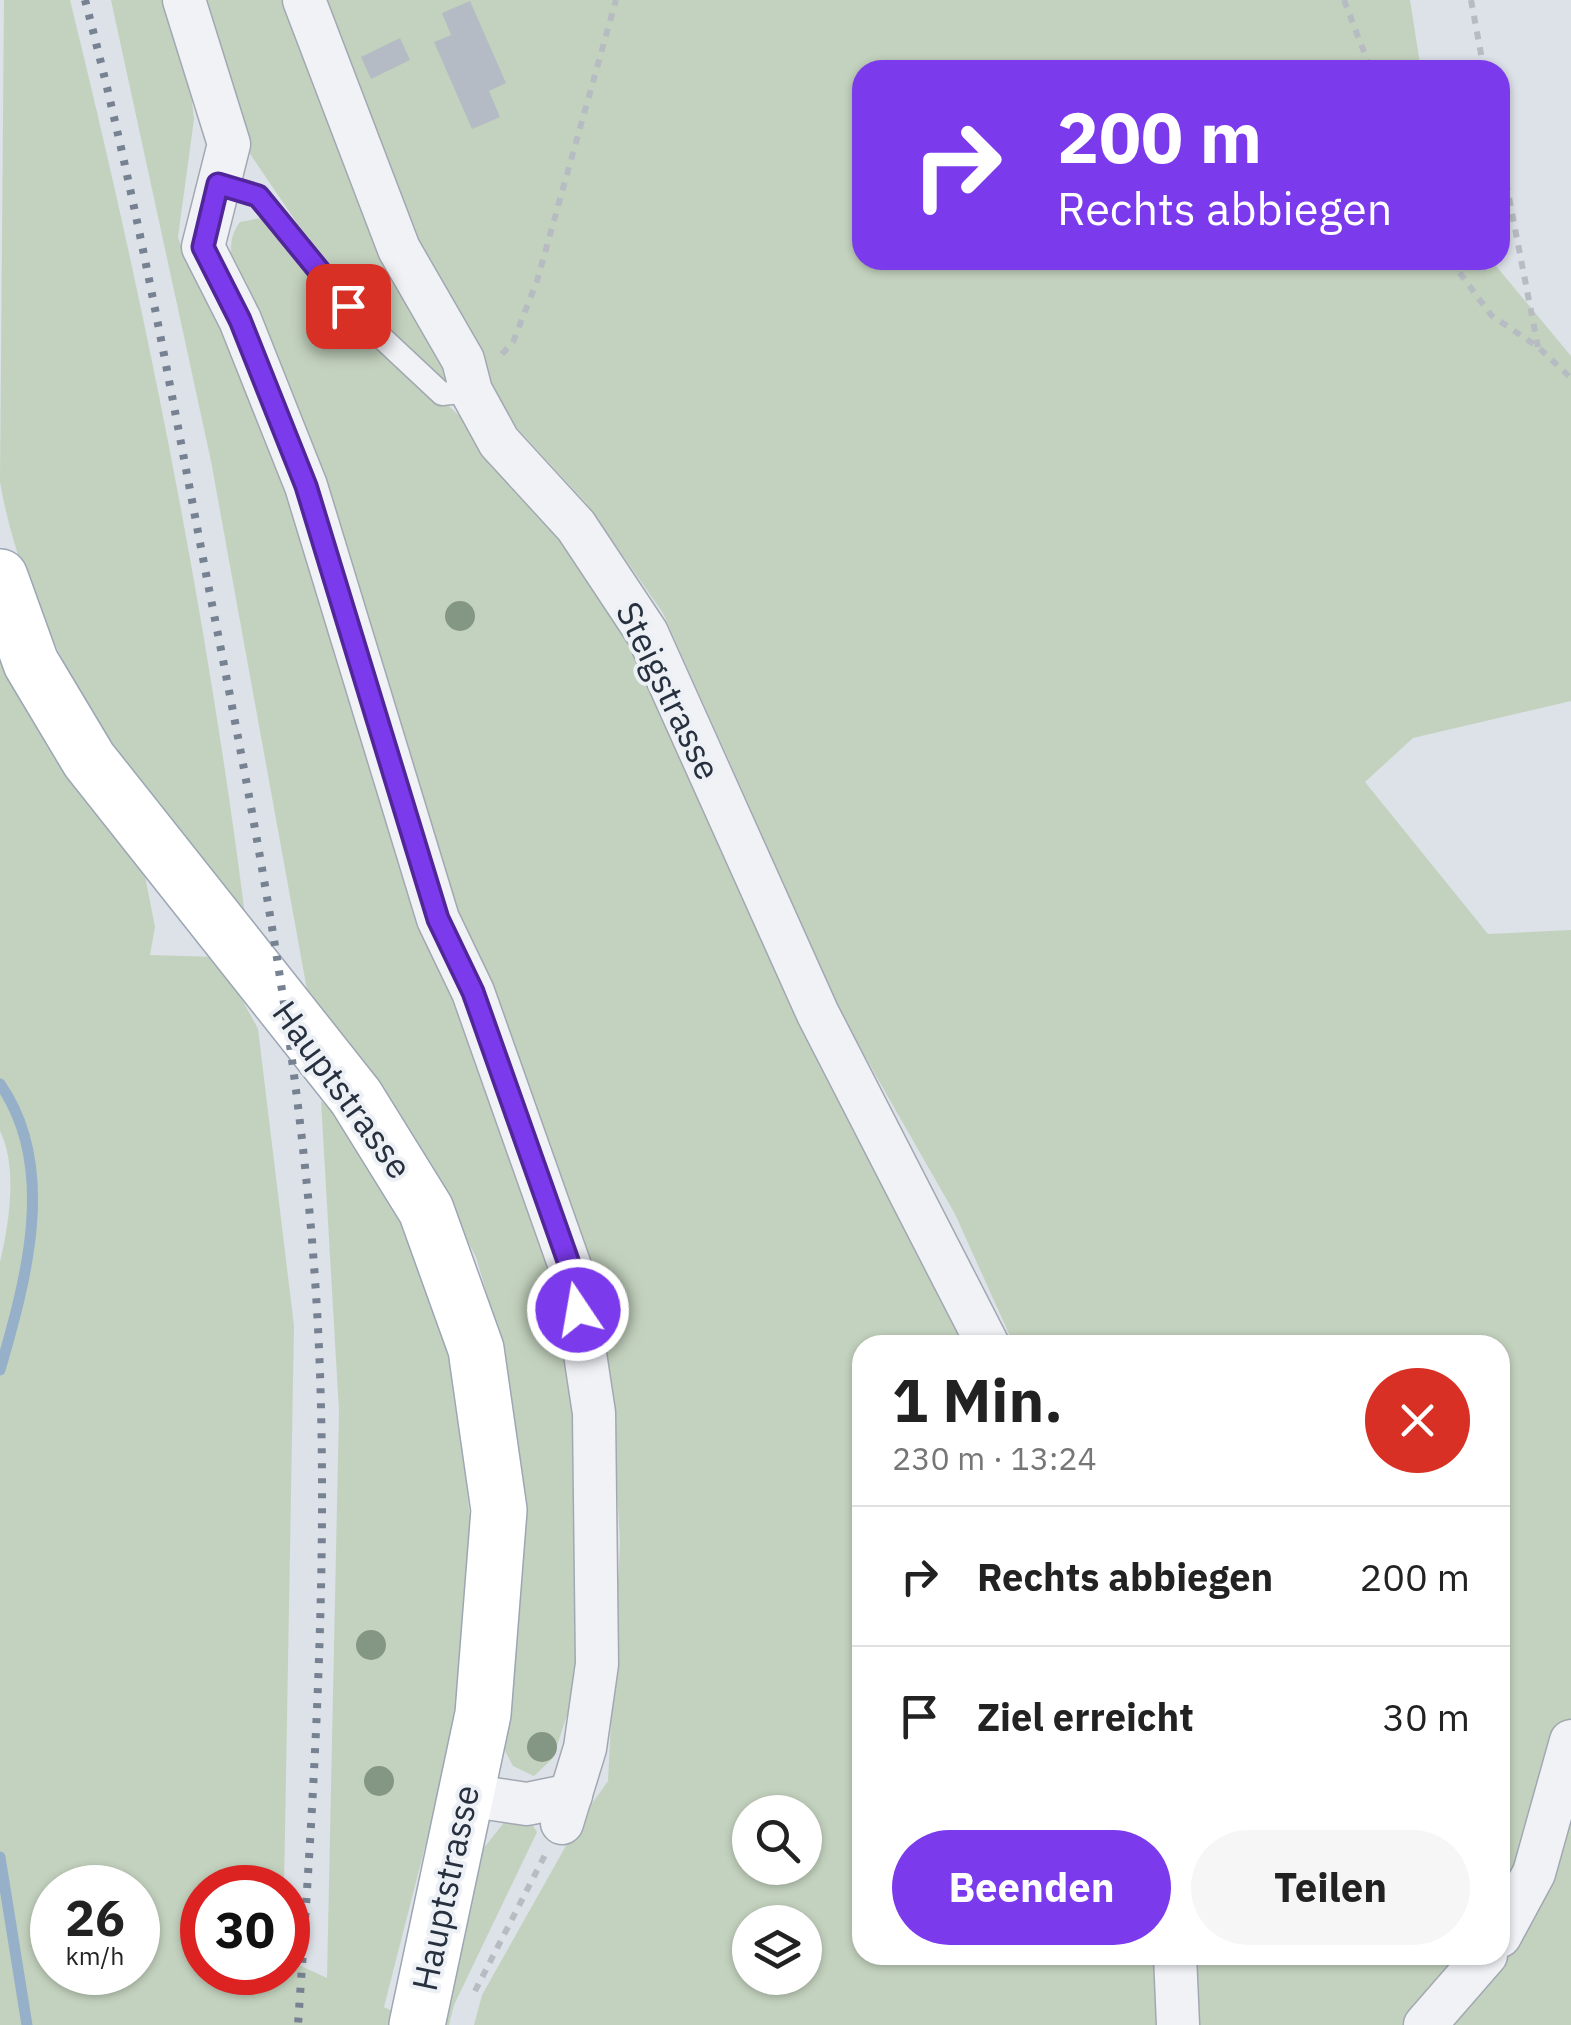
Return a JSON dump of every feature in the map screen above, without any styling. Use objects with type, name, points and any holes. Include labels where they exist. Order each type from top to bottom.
[{"type":"main road","name":"Hauptstrasse","points":[[0,578],[31,662],[89,760],[356,1097],[426,1210],[476,1349],[500,1510],[483,1714],[466,1794],[442,2016]]},
{"type":"street","points":[[184,0],[229,144],[203,247],[240,320],[306,486],[438,919],[473,992],[573,1275],[594,1413],[598,1536],[597,1664],[585,1748],[567,1809],[466,1794]]},
{"type":"street","name":"Steigstrasse","points":[[304,0],[399,249],[463,360],[471,392],[499,442],[576,526],[647,634],[818,1014],[983,1335]]},
{"type":"street","points":[[1510,1917],[1534,1873],[1571,1741]]},
{"type":"street","points":[[1175,1965],[1178,2025]]},
{"type":"street","points":[[1425,2025],[1477,1965]]},
{"type":"lane","points":[[218,184],[258,196],[348,306],[442,394],[471,392]]},
{"type":"path","points":[[471,392],[512,342],[537,281],[616,0]]},
{"type":"path","points":[[1344,0],[1366,60]]},
{"type":"path","points":[[1470,0],[1482,60]]},
{"type":"path","points":[[1510,203],[1538,347]]},
{"type":"path","points":[[1458,270],[1492,316],[1538,347],[1571,378]]},
{"type":"path","points":[[442,2016],[567,1809]]},
{"type":"green space","points":[[4,0],[70,0],[124,229],[172,459],[213,691],[246,923],[168,822],[96,717],[37,605],[15,545],[0,482]]},
{"type":"green space","points":[[111,0],[166,0],[188,69],[194,119],[178,237],[187,263],[230,334],[288,480],[460,1005],[556,1277],[578,1413],[582,1669],[553,1758],[534,1776],[513,1766],[502,1745],[526,1520],[507,1363],[476,1257],[400,1113],[309,1001],[211,461]]},
{"type":"green space","points":[[201,0],[1410,0],[1419,60],[852,60],[852,270],[1499,270],[1571,356],[1571,701],[1413,738],[1365,782],[1488,934],[1571,930],[1571,2025],[1197,2025],[1196,1965],[1510,1965],[1510,1335],[1009,1335],[955,1214],[847,1025],[663,613],[586,503],[516,427],[435,375],[368,310],[299,226],[246,148]]},
{"type":"green space","points":[[261,218],[321,288],[478,433],[646,652],[972,1335],[852,1335],[852,1965],[1165,1965],[1169,2025],[474,2025],[482,1995],[581,1819],[608,1781],[620,1543],[613,1410],[452,913],[239,288],[232,262],[232,238],[240,222]]},
{"type":"green space","points":[[0,645],[47,736],[145,876],[155,927],[150,955],[219,957],[258,1029],[294,1326],[284,1865],[180,1865],[180,1995],[310,1995],[310,1970],[327,1978],[339,1411],[321,1101],[340,1116],[379,1174],[419,1254],[451,1345],[471,1527],[459,1714],[384,2007],[421,2025],[0,2025],[0,1262],[9,1213],[6,1145],[0,1131]]},
{"type":"green space","points":[[506,1820],[530,1822],[537,1832],[454,2005],[449,2025],[444,2025],[479,1854]]},
{"type":"building","points":[[470,1],[506,83],[489,91],[500,117],[472,129],[434,42],[451,35],[442,13]]},
{"type":"building","points":[[400,38],[410,60],[371,79],[361,57]]},
{"type":"waterway","points":[[0,1084],[18,1116],[28,1151],[32,1187],[27,1262],[0,1370]]},
{"type":"waterway","points":[[0,1857],[27,2025]]},
{"type":"railway","points":[[85,0],[151,291],[248,788],[282,994],[308,1200],[317,1304],[322,1485],[320,1640],[298,2025]]},
{"type":"route","points":[[348,306],[258,196],[218,184],[203,247],[240,320],[306,486],[438,919],[473,992],[573,1275],[578,1310]]}]
